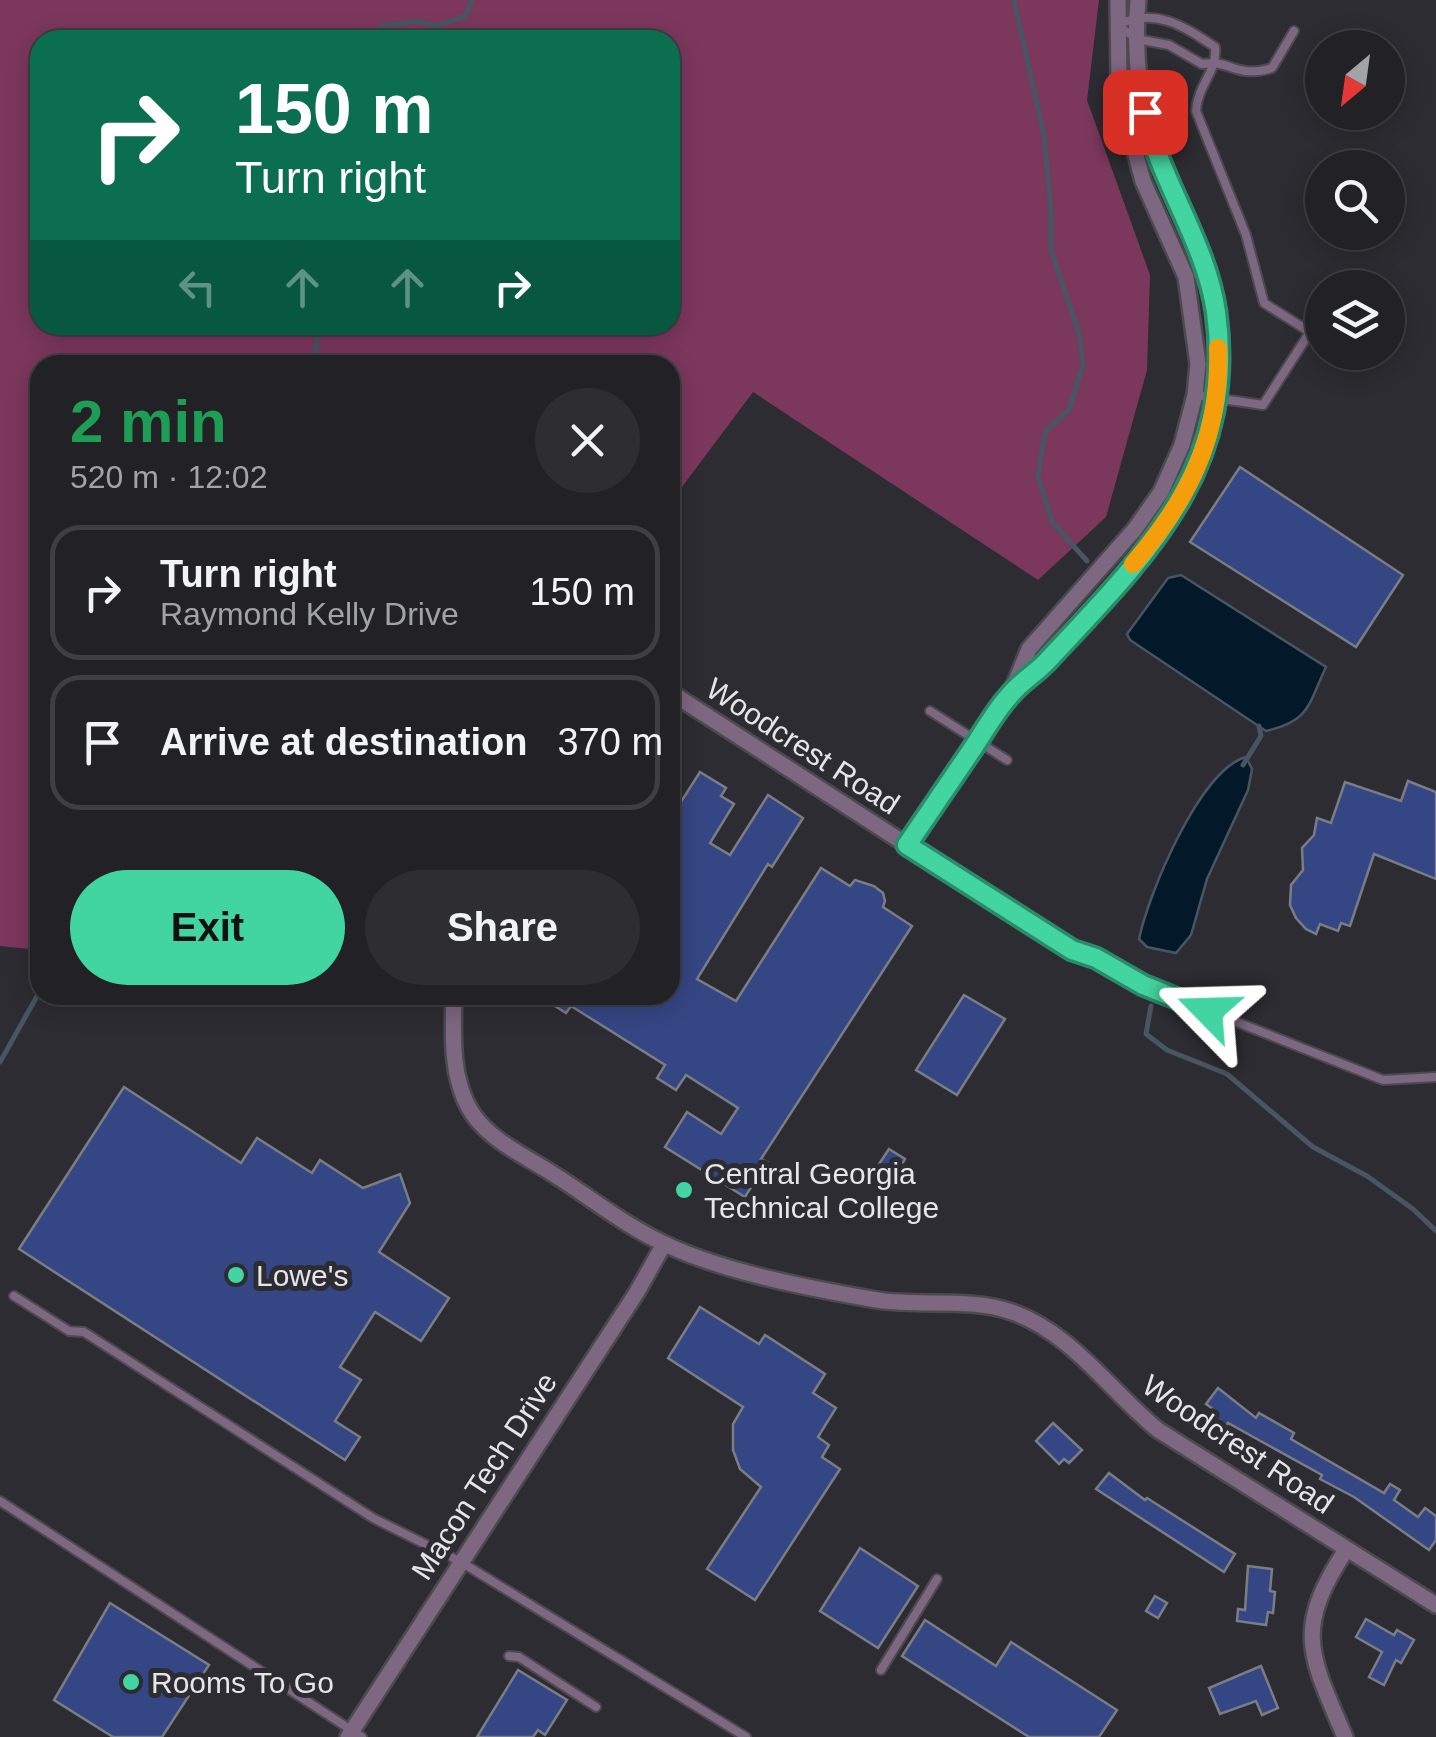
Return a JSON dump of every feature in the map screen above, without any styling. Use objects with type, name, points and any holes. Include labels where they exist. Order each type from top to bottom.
[{"type":"street","points":[[907,845],[1010,694],[1029,649],[1135,528],[1160,492],[1182,445],[1195,394],[1196,347],[1186,277],[1134,150],[1119,80],[1118,0]]},
{"type":"street","points":[[1010,694],[1046,663],[1166,524],[1183,498],[1205,448],[1216,398],[1218,339],[1212,291],[1150,137],[1137,38],[1138,8]]},
{"type":"street","name":"Woodcrest Road","points":[[680,698],[907,845]]},
{"type":"street","name":"Woodcrest Road","points":[[454,1005],[456,1071],[462,1095],[485,1128],[664,1244],[736,1268],[839,1293],[882,1301],[984,1306],[1028,1318],[1065,1342],[1128,1406],[1158,1430],[1436,1605]]},
{"type":"street","name":"Macon Tech Drive","points":[[354,1735],[664,1244]]},
{"type":"street","points":[[1345,1737],[1310,1637],[1314,1610],[1346,1550]]},
{"type":"lane","points":[[1195,394],[1263,405],[1310,332],[1264,303],[1246,235],[1196,111],[1197,96],[1216,62],[1214,46],[1184,26],[1138,8],[1117,25],[1137,38],[1168,45],[1202,64],[1216,62],[1252,74],[1272,68],[1294,32]]},
{"type":"lane","points":[[930,711],[1007,760]]},
{"type":"lane","points":[[907,845],[1072,950],[1096,958],[1143,985],[1383,1080],[1436,1077]]},
{"type":"lane","points":[[14,1296],[69,1331],[84,1332],[373,1518],[461,1562],[746,1737]]},
{"type":"lane","points":[[0,1500],[354,1735]]},
{"type":"lane","points":[[880,1670],[938,1579]]},
{"type":"lane","points":[[509,1656],[519,1658],[596,1707]]},
{"type":"shaded area","points":[[0,0],[1099,0],[1087,100],[1150,275],[1147,370],[1106,517],[1038,580],[753,392],[680,490],[680,355],[30,355],[30,949],[0,946]]},
{"type":"water","points":[[1181,575],[1326,667],[1300,716],[1266,731],[1130,640],[1127,634],[1168,578]]},
{"type":"water","points":[[1246,757],[1252,769],[1248,790],[1207,879],[1191,935],[1176,953],[1147,947],[1139,939],[1144,919],[1179,836],[1211,784],[1229,766]]},
{"type":"building","points":[[1240,467],[1403,575],[1356,647],[1190,542]]},
{"type":"building","points":[[700,772],[726,788],[721,796],[734,804],[710,843],[730,855],[768,795],[803,818],[772,867],[768,864],[697,979],[736,1001],[821,868],[850,886],[855,880],[874,886],[883,893],[883,907],[912,926],[761,1159],[767,1162],[745,1197],[665,1147],[687,1112],[721,1134],[738,1108],[686,1075],[676,1090],[657,1078],[665,1065],[571,1006],[566,1013],[554,1005],[680,1005],[680,803]]},
{"type":"building","points":[[1408,781],[1436,792],[1436,879],[1374,854],[1350,926],[1341,923],[1338,931],[1320,924],[1316,934],[1306,929],[1290,905],[1291,885],[1303,870],[1302,848],[1314,835],[1317,818],[1331,823],[1345,782],[1401,801]]},
{"type":"building","points":[[964,995],[1005,1019],[957,1095],[916,1070]]},
{"type":"building","name":"Lowe's","points":[[124,1087],[241,1163],[257,1138],[312,1173],[320,1160],[363,1188],[400,1174],[410,1203],[379,1252],[449,1298],[421,1341],[375,1312],[340,1367],[361,1380],[335,1421],[360,1437],[345,1460],[19,1249]]},
{"type":"building","points":[[889,1149],[905,1159],[895,1177],[877,1167]]},
{"type":"building","points":[[700,1307],[759,1344],[765,1335],[825,1374],[813,1393],[836,1408],[818,1437],[829,1445],[822,1457],[840,1469],[755,1600],[707,1569],[761,1487],[740,1469],[733,1450],[733,1424],[743,1407],[668,1358]]},
{"type":"building","points":[[1218,1388],[1256,1418],[1259,1413],[1294,1433],[1291,1439],[1384,1493],[1390,1484],[1400,1490],[1394,1500],[1418,1517],[1425,1508],[1436,1516],[1436,1540],[1429,1550],[1354,1497],[1320,1479],[1322,1475],[1210,1414],[1213,1409],[1206,1404]]},
{"type":"building","points":[[1053,1423],[1082,1450],[1069,1463],[1064,1459],[1059,1464],[1036,1441]]},
{"type":"building","points":[[1109,1473],[1145,1500],[1235,1554],[1224,1572],[1096,1489]]},
{"type":"building","points":[[860,1548],[918,1586],[878,1648],[820,1611]]},
{"type":"building","points":[[1248,1566],[1272,1569],[1273,1613],[1268,1612],[1266,1625],[1237,1621],[1238,1609],[1245,1610]]},
{"type":"building","points":[[1155,1596],[1167,1603],[1158,1618],[1146,1611]]},
{"type":"building","name":"Rooms To Go","points":[[110,1603],[209,1665],[162,1737],[113,1737],[54,1700]]},
{"type":"building","points":[[1366,1619],[1394,1635],[1397,1630],[1414,1640],[1401,1663],[1396,1660],[1384,1685],[1369,1677],[1382,1652],[1356,1637]]},
{"type":"building","points":[[925,1620],[996,1666],[1011,1642],[1117,1710],[1099,1737],[1029,1737],[902,1656]]},
{"type":"building","points":[[1261,1666],[1278,1708],[1262,1715],[1256,1701],[1220,1714],[1209,1688]]},
{"type":"building","points":[[518,1670],[567,1700],[545,1735],[538,1730],[533,1737],[477,1737]]},
{"type":"waterway","points":[[378,30],[418,21],[435,26],[465,17],[472,0]]},
{"type":"waterway","points":[[1014,0],[1044,136],[1051,250],[1079,333],[1083,364],[1069,410],[1045,432],[1038,475],[1052,522],[1087,561]]},
{"type":"waterway","points":[[315,355],[318,335]]},
{"type":"waterway","points":[[1243,765],[1261,736],[1259,726]]},
{"type":"waterway","points":[[0,1062],[32,1005]]},
{"type":"waterway","points":[[1151,1006],[1146,1034],[1167,1050],[1227,1074],[1313,1147],[1367,1176],[1436,1231]]},
{"type":"slow traffic","points":[[1133,564],[1174,513],[1205,448],[1216,398],[1218,348]]},
{"type":"place","name":"Central Georgia Technical College","points":[[684,1190]]},
{"type":"place","name":"Lowe's","points":[[236,1275]]},
{"type":"place","name":"Rooms To Go","points":[[131,1682]]},
{"type":"route","points":[[1145,112],[1160,166],[1212,291],[1219,366],[1212,427],[1193,477],[1166,524],[1046,663],[1010,694],[907,845],[1072,950],[1208,1011]]}]
